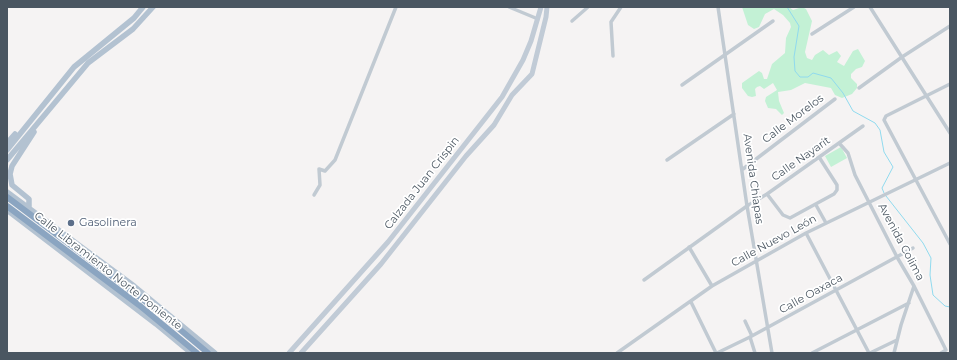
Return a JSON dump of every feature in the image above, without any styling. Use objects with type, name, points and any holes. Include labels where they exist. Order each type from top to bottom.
[{"type":"highway","name":"Calle Libramiento Norte Poniente","points":[[7,197],[153,307],[208,353]]},
{"type":"highway","name":"Calle Libramiento Norte Poniente","points":[[7,206],[139,306],[197,353]]},
{"type":"main road","points":[[7,150],[74,67],[134,18],[143,7]]},
{"type":"main road","points":[[7,160],[38,121],[88,63],[133,29],[153,7]]},
{"type":"main road","name":"Calzada Juan Crispin","points":[[289,353],[388,242],[502,96],[524,60],[541,7]]},
{"type":"main road","name":"Calzada Juan Crispin","points":[[301,353],[381,264],[466,156],[494,125],[507,101],[535,68],[537,50],[546,17],[546,7]]},
{"type":"main road","points":[[524,60],[531,61],[535,68]]},
{"type":"main road","points":[[519,68],[524,73],[530,75]]},
{"type":"main road","points":[[7,143],[34,116]]},
{"type":"main road","points":[[29,208],[29,199],[12,185],[10,174],[12,166],[35,130],[38,121]]},
{"type":"main road","name":"Calle Libramiento Norte Poniente","points":[[7,192],[152,301],[215,353]]},
{"type":"main road","name":"Calle Libramiento Norte Poniente","points":[[7,210],[156,324],[191,353]]},
{"type":"main road","points":[[7,214],[16,217]]},
{"type":"street","points":[[314,195],[320,185],[319,169],[326,171],[335,160],[396,7]]},
{"type":"street","points":[[509,7],[538,19]]},
{"type":"street","points":[[572,22],[588,7]]},
{"type":"street","points":[[613,56],[611,22],[621,7]]},
{"type":"street","name":"Avenida Chiapas","points":[[718,7],[747,206],[772,353]]},
{"type":"street","points":[[812,34],[854,7]]},
{"type":"street","points":[[870,7],[950,133]]},
{"type":"street","points":[[682,85],[773,21]]},
{"type":"street","points":[[859,88],[902,57],[950,26]]},
{"type":"street","points":[[950,84],[926,95],[885,118],[915,179],[950,244]]},
{"type":"street","name":"Calle Morelos","points":[[742,169],[835,99]]},
{"type":"street","points":[[667,160],[734,114]]},
{"type":"street","name":"Calle Nayarit","points":[[644,280],[689,246],[863,126]]},
{"type":"street","name":"Avenida Colima","points":[[839,143],[848,153],[855,175],[870,201],[897,257],[914,286],[946,350],[941,353]]},
{"type":"street","points":[[766,194],[788,218],[793,218],[834,194],[838,188],[819,157]]},
{"type":"street","name":"Calle Nuevo León","points":[[617,353],[712,286],[806,233],[950,162]]},
{"type":"street","points":[[816,205],[826,223]]},
{"type":"street","points":[[806,233],[870,353],[897,340]]},
{"type":"street","points":[[689,246],[712,286]]},
{"type":"street","name":"Calle Oaxaca","points":[[716,353],[751,337],[913,248]]},
{"type":"street","points":[[894,353],[914,286]]},
{"type":"street","points":[[691,302],[716,353]]},
{"type":"street","points":[[812,353],[909,303]]},
{"type":"street","points":[[745,321],[755,353]]},
{"type":"green space","points":[[742,7],[789,7],[793,10],[802,7],[806,9],[812,21],[805,52],[807,58],[812,60],[815,55],[823,50],[829,55],[837,51],[841,56],[837,62],[844,66],[853,51],[858,49],[865,61],[862,67],[856,69],[851,74],[851,78],[857,84],[857,88],[852,94],[842,98],[835,95],[831,88],[805,83],[791,90],[778,92],[779,101],[784,113],[782,115],[776,109],[768,108],[765,101],[766,97],[777,90],[773,83],[764,89],[760,86],[757,87],[755,89],[756,96],[748,96],[742,88],[742,83],[759,71],[762,73],[764,79],[767,79],[772,64],[785,53],[786,38],[791,27],[790,23],[783,15],[774,9],[765,14],[759,27],[754,29],[748,25]]},
{"type":"green space","points":[[841,147],[847,158],[831,167],[825,156]]},
{"type":"waterway","points":[[787,7],[799,26],[794,57],[795,71],[800,77],[808,77],[813,73],[831,78],[843,93],[853,111],[875,123],[880,130],[884,152],[893,167],[882,188],[884,193]]},
{"type":"waterway","points":[[886,196],[923,243],[931,258],[930,275],[933,295],[945,306],[950,307]]},
{"type":"place","name":"Gasolinera","points":[[71,223]]}]
